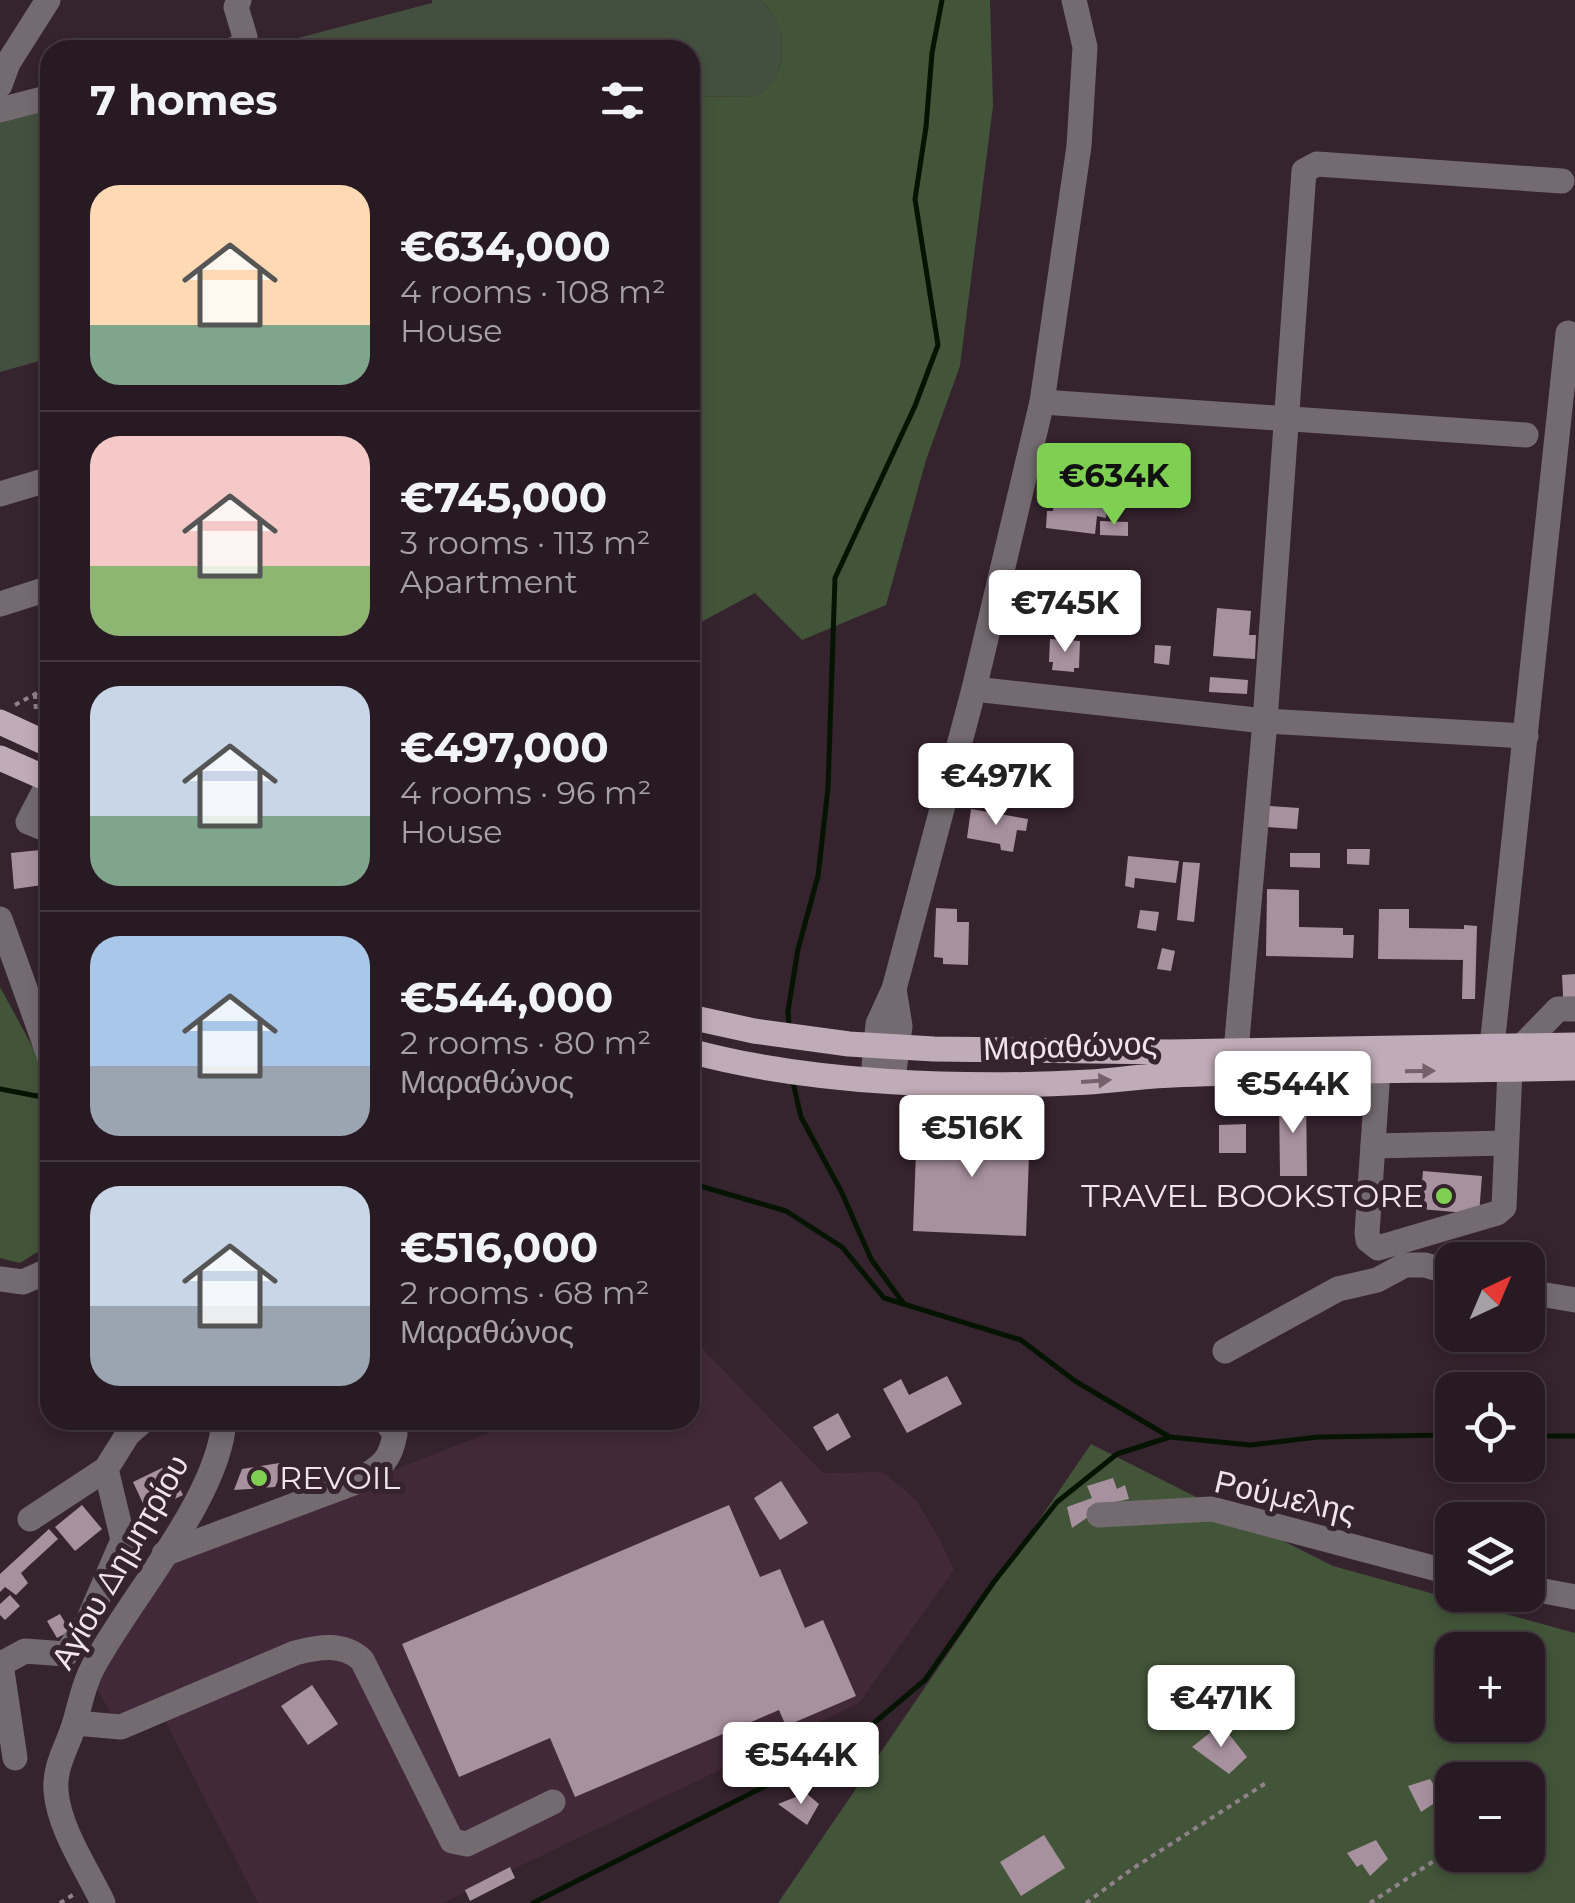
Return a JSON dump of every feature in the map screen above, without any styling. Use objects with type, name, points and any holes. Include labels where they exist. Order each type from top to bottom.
[{"type":"main road","points":[[1,722],[40,740]]},
{"type":"main road","points":[[0,758],[40,776]]},
{"type":"main road","name":"Μαραθώνος","points":[[700,1019],[819,1040],[990,1050],[1236,1051],[1575,1045]]},
{"type":"main road","name":"Μαραθώνος","points":[[700,1053],[820,1073],[988,1083],[1088,1082],[1170,1075],[1575,1068]]},
{"type":"street","points":[[0,85],[8,63],[48,0]]},
{"type":"street","points":[[239,0],[236,7],[244,40]]},
{"type":"street","points":[[883,1079],[887,1046],[878,1024],[894,990],[974,688],[1042,402],[1080,146],[1085,47],[1074,0]]},
{"type":"street","points":[[0,110],[40,100]]},
{"type":"street","points":[[1236,1051],[1265,721],[1302,176],[1307,167],[1317,164],[1562,182]]},
{"type":"street","points":[[1492,1046],[1568,333]]},
{"type":"street","points":[[1042,402],[1526,436]]},
{"type":"street","points":[[0,494],[40,482]]},
{"type":"street","points":[[0,604],[40,591]]},
{"type":"street","points":[[974,688],[1265,721],[1526,736]]},
{"type":"street","points":[[40,799],[28,822],[40,827]]},
{"type":"street","points":[[0,919],[40,1030]]},
{"type":"street","points":[[1522,1046],[1558,1009],[1575,1009]]},
{"type":"street","points":[[1378,1072],[1367,1233],[1368,1240],[1378,1248],[1501,1210],[1507,1199],[1510,1069]]},
{"type":"street","points":[[1373,1146],[1506,1143]]},
{"type":"street","points":[[1225,1352],[1338,1289],[1377,1280],[1404,1265],[1435,1268]]},
{"type":"street","points":[[0,1279],[24,1282],[40,1275]]},
{"type":"street","points":[[1545,1295],[1575,1300]]},
{"type":"street","points":[[30,1519],[106,1469],[133,1430]]},
{"type":"street","name":"Αγίου Δημητρίου","points":[[103,1903],[58,1802],[56,1773],[90,1672],[205,1486],[223,1430]]},
{"type":"street","points":[[164,1554],[342,1488],[381,1467],[392,1453],[395,1434],[392,1430]]},
{"type":"street","points":[[14,1758],[1,1664],[25,1651],[66,1654],[88,1621],[123,1540],[106,1469]]},
{"type":"street","name":"Ρούμελης","points":[[1099,1515],[1212,1509],[1435,1568]]},
{"type":"street","points":[[1545,1591],[1575,1597]]},
{"type":"street","points":[[75,1723],[121,1728],[295,1653],[320,1646],[346,1649],[362,1660],[452,1842],[467,1844],[553,1802]]},
{"type":"path","points":[[1,722],[8,709],[40,691]]},
{"type":"path","points":[[1086,1903],[1266,1784]]},
{"type":"path","points":[[1370,1903],[1435,1861]]},
{"type":"shaded area","points":[[700,1346],[823,1473],[883,1472],[916,1500],[954,1570],[859,1703],[443,1903],[258,1903],[156,1703],[113,1716],[95,1686],[173,1557],[496,1430],[700,1430]]},
{"type":"green space","points":[[758,0],[778,24],[782,56],[775,76],[758,96],[700,97],[700,40],[290,40],[432,3]]},
{"type":"green space","points":[[758,0],[990,0],[993,106],[960,366],[926,460],[886,605],[802,640],[755,593],[700,623],[700,97],[758,96],[773,79],[782,57],[781,35],[766,6]]},
{"type":"green space","points":[[40,106],[40,361],[0,372],[0,117]]},
{"type":"green space","points":[[0,987],[40,1061],[40,1250],[20,1263],[0,1258]]},
{"type":"green space","points":[[1091,1444],[1333,1566],[1435,1594],[1435,1612],[1499,1612],[1575,1633],[1575,1903],[778,1903]]},
{"type":"building","points":[[1055,493],[1107,498],[1106,518],[1097,516],[1095,534],[1046,528],[1047,511],[1053,511]]},
{"type":"building","points":[[1100,521],[1128,522],[1128,536],[1100,535]]},
{"type":"building","points":[[1217,608],[1251,611],[1249,635],[1256,635],[1255,659],[1213,656]]},
{"type":"building","points":[[1050,639],[1080,641],[1079,668],[1074,668],[1074,672],[1052,670]]},
{"type":"building","points":[[1155,645],[1171,646],[1169,665],[1154,663]]},
{"type":"building","points":[[1210,677],[1248,680],[1247,694],[1209,692]]},
{"type":"building","points":[[1269,806],[1299,808],[1297,829],[1268,827]]},
{"type":"building","points":[[971,809],[1028,819],[1026,831],[1017,830],[1013,852],[1001,850],[1000,844],[967,838]]},
{"type":"building","points":[[1347,849],[1370,849],[1369,865],[1347,864]]},
{"type":"building","points":[[40,850],[40,885],[14,889],[11,853]]},
{"type":"building","points":[[1290,853],[1320,853],[1320,868],[1290,867]]},
{"type":"building","points":[[1128,856],[1179,861],[1176,883],[1135,878],[1134,888],[1125,886]]},
{"type":"building","points":[[1183,862],[1200,863],[1194,922],[1177,920]]},
{"type":"building","points":[[1267,889],[1299,890],[1299,927],[1343,928],[1343,935],[1354,935],[1353,958],[1266,956]]},
{"type":"building","points":[[936,908],[957,909],[957,922],[969,922],[968,965],[943,964],[943,958],[934,957]]},
{"type":"building","points":[[1379,909],[1409,909],[1409,928],[1477,926],[1475,999],[1462,999],[1463,960],[1378,959]]},
{"type":"building","points":[[1140,910],[1159,912],[1156,931],[1137,928]]},
{"type":"building","points":[[1162,948],[1175,951],[1171,971],[1157,969]]},
{"type":"building","points":[[1575,974],[1575,1016],[1564,1016],[1562,975]]},
{"type":"building","points":[[1306,1095],[1307,1176],[1280,1176],[1279,1096]]},
{"type":"building","points":[[1246,1124],[1246,1153],[1219,1153],[1219,1125]]},
{"type":"building","points":[[917,1125],[1030,1130],[1026,1236],[913,1231]]},
{"type":"building","points":[[1423,1171],[1482,1176],[1479,1214],[1420,1209]]},
{"type":"building","points":[[947,1376],[962,1404],[907,1433],[883,1389],[901,1379],[909,1395]]},
{"type":"building","points":[[838,1413],[851,1437],[827,1451],[813,1427]]},
{"type":"building","name":"REVOIL","points":[[286,1462],[275,1487],[234,1490],[242,1469]]},
{"type":"building","points":[[168,1465],[183,1495],[147,1512],[133,1482]]},
{"type":"building","points":[[1113,1478],[1117,1489],[1125,1485],[1129,1499],[1088,1508],[1088,1517],[1072,1528],[1067,1507],[1092,1498],[1087,1486]]},
{"type":"building","points":[[781,1481],[808,1523],[780,1540],[754,1498]]},
{"type":"building","points":[[82,1505],[102,1529],[75,1551],[55,1527]]},
{"type":"building","points":[[729,1505],[760,1577],[780,1569],[805,1628],[823,1620],[856,1696],[786,1726],[779,1710],[575,1797],[550,1738],[459,1777],[402,1644]]},
{"type":"building","points":[[49,1529],[58,1539],[21,1573],[28,1583],[16,1595],[5,1587],[0,1592],[0,1574]]},
{"type":"building","points":[[10,1595],[20,1606],[5,1620],[0,1615],[0,1604]]},
{"type":"building","points":[[60,1614],[70,1631],[57,1638],[47,1621]]},
{"type":"building","points":[[312,1685],[338,1724],[308,1745],[281,1706]]},
{"type":"building","points":[[1258,1690],[1268,1702],[1251,1715],[1240,1702]]},
{"type":"building","points":[[1221,1724],[1247,1757],[1229,1774],[1192,1747]]},
{"type":"building","points":[[1430,1779],[1435,1787],[1435,1803],[1421,1812],[1408,1786]]},
{"type":"building","points":[[806,1793],[819,1804],[807,1825],[778,1804]]},
{"type":"building","points":[[1044,1835],[1065,1868],[1021,1896],[1000,1862]]},
{"type":"building","points":[[1376,1840],[1388,1859],[1370,1876],[1347,1853]]},
{"type":"building","points":[[510,1867],[515,1878],[470,1901],[465,1890]]},
{"type":"waterway","points":[[789,1027],[798,949],[818,876],[828,788],[835,578],[915,406],[938,345],[915,199],[942,0]]},
{"type":"waterway","points":[[792,1078],[801,1117],[842,1193],[871,1259],[904,1304]]},
{"type":"waterway","points":[[0,1089],[40,1095]]},
{"type":"waterway","points":[[700,1186],[786,1211],[842,1247],[884,1298],[1021,1340],[1075,1381],[1168,1436]]},
{"type":"waterway","points":[[533,1903],[849,1744],[925,1680],[993,1583],[1057,1502],[1117,1454],[1170,1437],[1250,1445],[1318,1437],[1435,1435]]},
{"type":"waterway","points":[[1545,1436],[1575,1436]]},
{"type":"place","name":"TRAVEL BOOKSTORE","points":[[1444,1196]]},
{"type":"place","name":"REVOIL","points":[[259,1478]]}]
